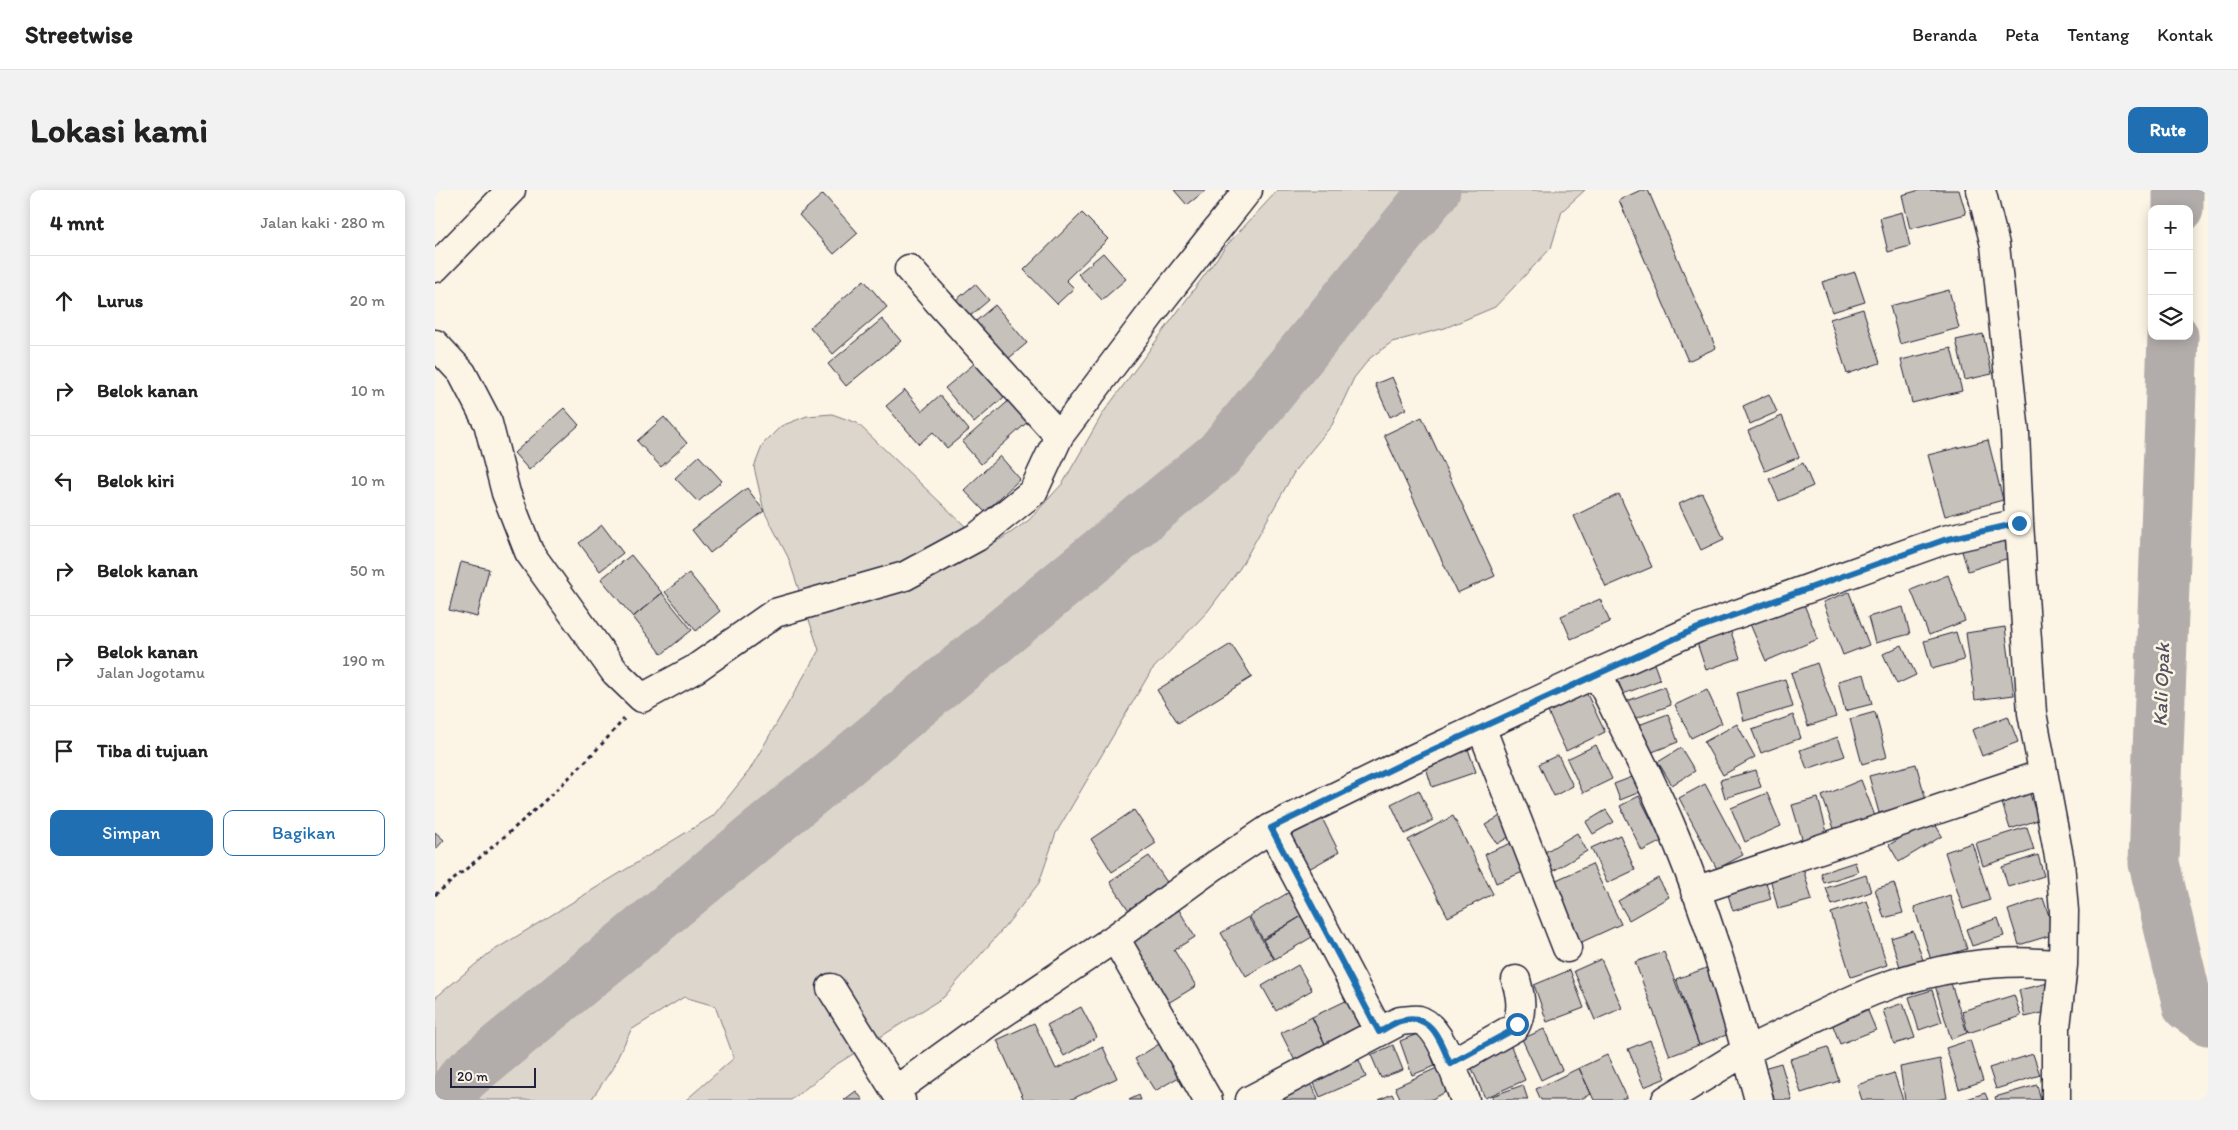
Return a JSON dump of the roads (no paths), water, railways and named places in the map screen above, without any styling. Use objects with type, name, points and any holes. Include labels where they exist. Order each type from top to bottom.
[{"type":"street","points":[[435,268],[511,190]]},
{"type":"street","points":[[435,344],[461,373],[489,423],[506,493],[529,552],[615,672],[642,698],[695,669],[775,613],[905,576],[977,536],[1033,492],[1059,436],[1163,298],[1248,190]]},
{"type":"street","points":[[1981,190],[1995,245],[2015,433],[2032,713],[2060,862],[2064,911],[2063,965],[2056,1027],[2056,1100]]},
{"type":"street","points":[[909,269],[1059,436]]},
{"type":"street","points":[[831,988],[898,1095],[987,1024],[1115,938],[1214,866],[1271,828],[1481,727],[1698,628],[1944,540],[2019,523]]},
{"type":"street","points":[[1597,673],[1669,824],[1695,891],[1735,1011],[1759,1100]]},
{"type":"street","points":[[1481,727],[1567,948]]},
{"type":"street","points":[[1695,891],[2043,774]]},
{"type":"street","points":[[1271,828],[1379,1032]]},
{"type":"street","points":[[1115,938],[1208,1100]]},
{"type":"street","points":[[1666,1100],[1746,1051],[1872,992],[1905,980],[1942,971],[2002,963],[2035,962],[2063,965]]},
{"type":"street","points":[[1450,1064],[1515,1027],[1521,1010],[1520,994],[1516,980]]},
{"type":"street","points":[[1254,1099],[1400,1021],[1420,1020],[1431,1026],[1439,1036],[1465,1100]]},
{"type":"waterway","points":[[447,1100],[463,1078],[1219,455],[1435,190]]},
{"type":"waterway","name":"Kali Opak","points":[[2178,190],[2178,205]]},
{"type":"waterway","name":"Kali Opak","points":[[2173,340],[2154,863],[2188,1006],[2208,1020]]}]
